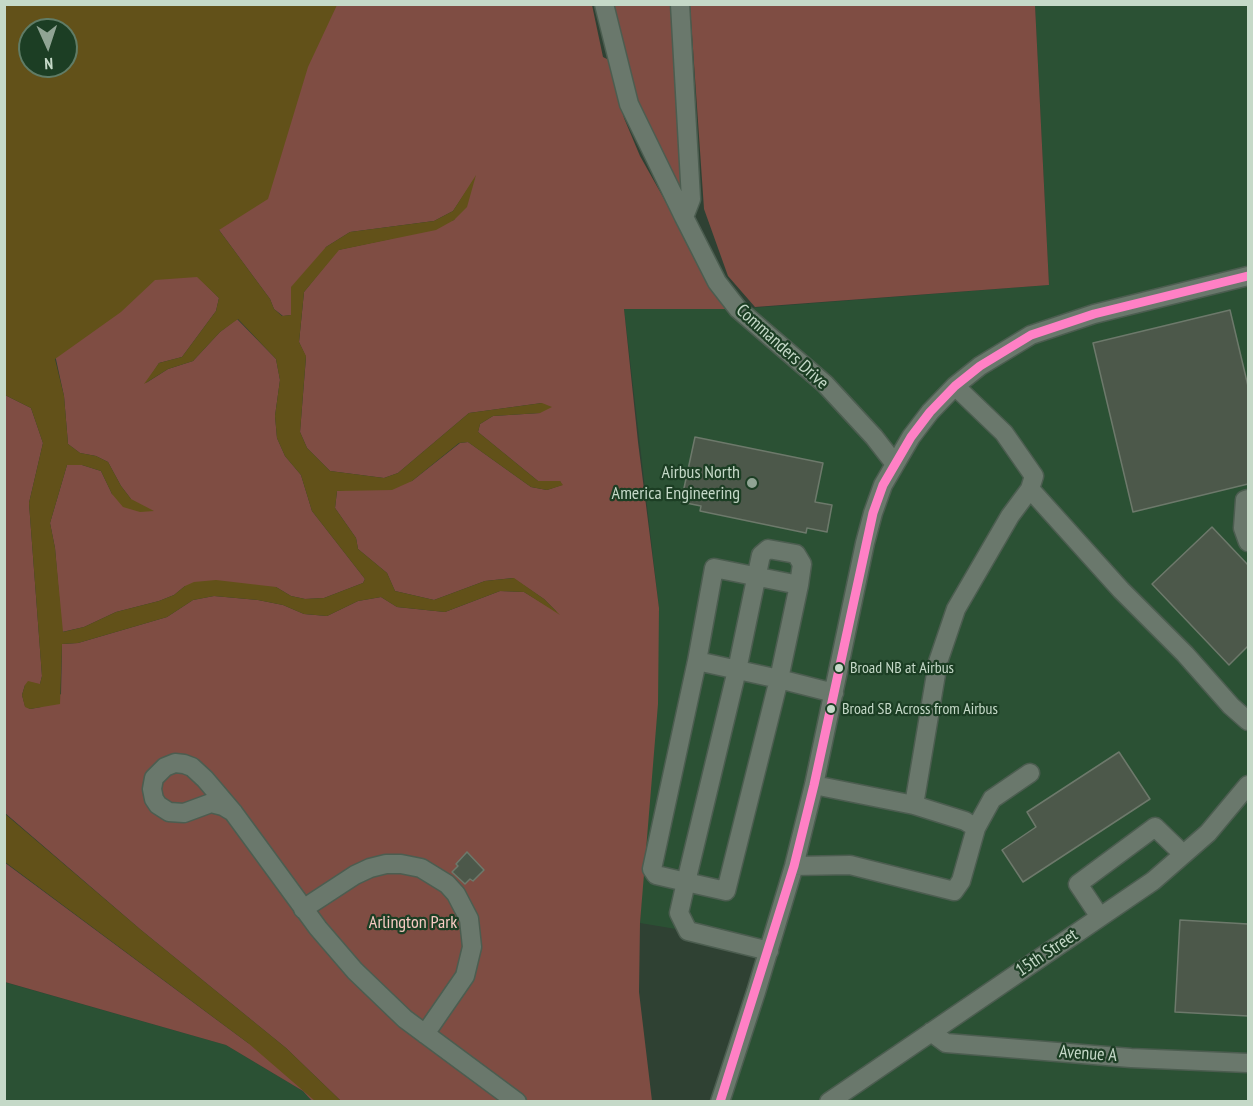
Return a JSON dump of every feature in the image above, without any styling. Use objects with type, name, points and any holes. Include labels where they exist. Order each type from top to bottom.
[{"type":"street","name":"Commanders Drive","points":[[604,4],[629,104],[717,282],[738,309],[825,384],[874,437],[895,464]]},
{"type":"street","points":[[680,4],[691,199],[684,217]]},
{"type":"street","points":[[721,1099],[794,866],[814,785],[865,543],[876,504],[910,437],[955,386],[1007,348],[1058,325],[1094,314],[1248,276]]},
{"type":"street","points":[[914,805],[938,662],[956,609],[1010,516],[1030,489],[1034,476],[1004,434],[955,386]]},
{"type":"street","points":[[1030,489],[1121,590],[1248,721]]},
{"type":"street","points":[[1248,499],[1245,500],[1243,528],[1248,542]]},
{"type":"street","points":[[769,951],[688,931],[679,913],[686,882],[737,670],[757,577],[760,555],[768,549],[796,554],[802,564],[799,585],[779,680],[726,891],[686,882],[656,874],[652,869],[697,661],[714,568],[757,577],[799,585]]},
{"type":"street","points":[[697,661],[834,693]]},
{"type":"street","points":[[794,866],[850,865],[954,891],[961,881],[976,828],[992,799],[1030,773]]},
{"type":"street","points":[[814,785],[914,805],[965,821],[976,828]]},
{"type":"street","name":"15th Street","points":[[829,1101],[1153,881],[1208,833],[1248,785]]},
{"type":"street","points":[[232,812],[303,909],[354,971],[425,1034],[516,1101]]},
{"type":"street","points":[[1100,917],[1078,884],[1155,827],[1183,854]]},
{"type":"street","points":[[303,909],[355,875],[386,864],[421,868],[447,884],[456,894],[469,919],[472,947],[465,975],[425,1034]]},
{"type":"street","name":"Avenue A","points":[[931,1032],[946,1044],[1131,1058],[1248,1063]]},
{"type":"shaded area","points":[[4,5],[337,5],[308,67],[268,199],[219,230],[270,299],[274,309],[282,316],[291,315],[291,287],[326,247],[350,232],[434,221],[453,211],[476,175],[467,207],[454,220],[436,230],[339,250],[304,292],[299,342],[306,356],[300,432],[307,448],[330,471],[384,478],[398,473],[469,413],[542,403],[552,407],[540,413],[493,416],[480,424],[478,432],[538,481],[560,481],[563,485],[547,490],[531,487],[468,442],[459,443],[412,481],[392,490],[337,491],[335,508],[356,538],[358,549],[387,573],[395,591],[434,600],[485,581],[514,578],[544,599],[560,615],[524,592],[500,591],[445,612],[397,607],[381,597],[358,601],[327,616],[304,614],[283,605],[258,600],[214,596],[193,600],[167,617],[78,643],[62,644],[60,704],[30,709],[25,707],[22,695],[25,685],[28,681],[40,684],[42,676],[29,503],[43,443],[31,408],[5,395]],"holes":[[[197,277],[219,298],[216,311],[182,357],[159,363],[144,384],[168,369],[193,361],[220,332],[238,319],[276,359],[280,380],[275,416],[277,438],[285,456],[301,475],[312,511],[365,579],[363,583],[324,598],[305,599],[291,596],[276,587],[216,580],[194,582],[174,595],[159,601],[116,612],[84,627],[63,632],[55,548],[50,523],[67,465],[82,465],[101,471],[112,494],[123,507],[140,512],[154,511],[131,499],[108,462],[96,456],[80,453],[68,444],[64,396],[55,359],[121,312],[155,280]]]},
{"type":"shaded area","points":[[1035,5],[1248,5],[1248,1101],[729,1101],[769,951],[688,931],[640,923],[659,608],[624,309],[738,309],[1049,285]]},
{"type":"shaded area","points":[[4,813],[141,930],[286,1048],[341,1101],[315,1101],[248,1043],[5,862]]},
{"type":"shaded area","points":[[4,982],[226,1045],[303,1091],[312,1101],[5,1101]]},
{"type":"green space","name":"Arlington Park","points":[[71,5],[592,5],[603,57],[609,60],[624,118],[640,156],[729,309],[624,309],[659,608],[658,704],[640,923],[639,992],[652,1101],[341,1101],[286,1048],[141,930],[5,813],[5,395],[31,408],[43,443],[29,503],[42,676],[40,684],[25,685],[22,695],[25,706],[30,709],[41,707],[61,694],[62,644],[78,643],[167,617],[193,600],[214,596],[258,600],[283,605],[304,614],[327,616],[358,601],[381,597],[397,607],[445,612],[500,591],[524,592],[557,612],[544,599],[513,578],[485,581],[434,600],[395,591],[387,573],[358,549],[356,538],[335,508],[337,491],[412,481],[460,443],[468,442],[531,487],[547,490],[562,485],[560,481],[538,481],[478,432],[480,424],[493,416],[540,413],[542,403],[469,413],[398,473],[384,478],[330,471],[307,448],[300,432],[306,357],[299,342],[304,292],[338,250],[390,239],[454,220],[475,178],[453,211],[434,221],[350,232],[326,247],[291,315],[283,316],[274,309],[270,299],[219,230],[197,276],[219,298],[216,311],[182,357],[159,363],[146,383],[168,369],[193,361],[220,332],[237,319],[276,359],[280,380],[275,416],[277,438],[285,456],[301,475],[312,511],[365,579],[363,583],[324,598],[305,599],[291,596],[276,587],[185,586],[174,595],[159,601],[116,612],[84,627],[62,632],[55,548],[50,523],[67,465],[82,465],[101,471],[112,494],[131,499],[108,462],[96,456],[80,453],[68,444],[64,396],[4,121],[52,78],[78,78],[78,18],[68,18]]},
{"type":"green space","points":[[610,5],[675,5],[685,190],[680,191],[635,103]]},
{"type":"green space","points":[[690,5],[1035,5],[1049,285],[755,307],[728,276],[704,209]]},
{"type":"green space","points":[[4,862],[248,1043],[276,1057],[321,1101],[312,1101],[303,1091],[226,1045],[5,982]]},
{"type":"building","points":[[1230,310],[1248,386],[1248,484],[1133,512],[1093,343]]},
{"type":"building","name":"Airbus North America Engineering","points":[[695,437],[823,463],[815,502],[832,505],[827,532],[807,528],[806,533],[700,511],[701,506],[681,502]]},
{"type":"building","points":[[1212,527],[1248,565],[1248,646],[1229,665],[1152,584]]},
{"type":"building","points":[[1119,752],[1150,799],[1023,882],[1002,850],[1036,827],[1027,812]]},
{"type":"building","points":[[467,852],[484,870],[473,881],[470,879],[465,884],[452,872]]},
{"type":"building","points":[[1180,920],[1248,924],[1248,1016],[1175,1012]]},
{"type":"transit line","points":[[720,1102],[794,866],[814,785],[873,513],[883,485],[911,437],[930,412],[955,386],[980,366],[1031,335],[1094,314],[1248,276]]},
{"type":"place","name":"Airbus North America Engineering","points":[[752,483]]},
{"type":"place","name":"Broad NB at Airbus","points":[[839,668]]},
{"type":"place","name":"Broad SB Across from Airbus","points":[[831,709]]}]
